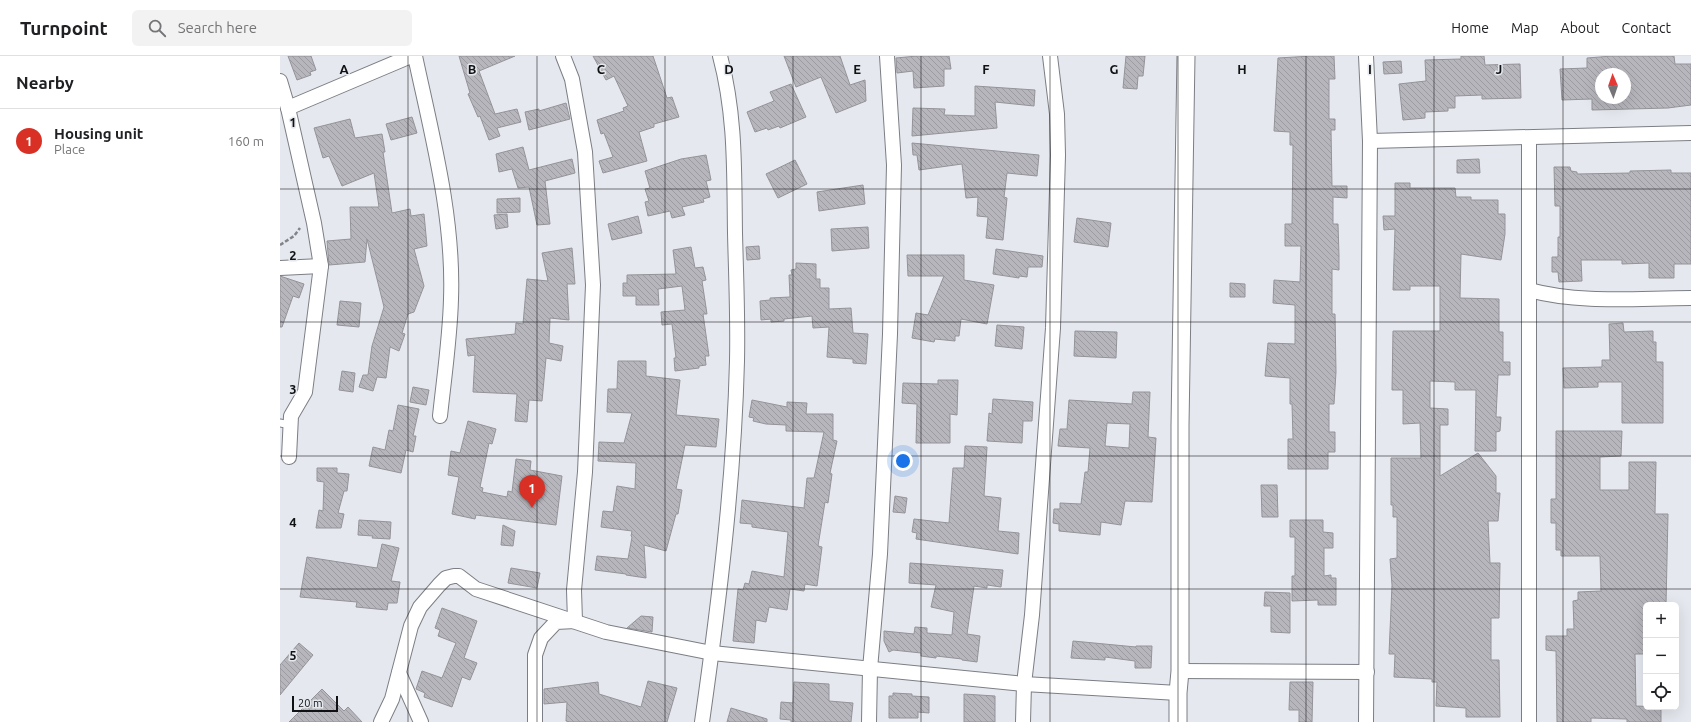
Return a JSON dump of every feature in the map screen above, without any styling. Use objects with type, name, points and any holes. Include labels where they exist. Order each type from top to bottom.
[{"type":"street","points":[[288,108],[411,56]]},
{"type":"street","points":[[416,56],[443,192],[450,248],[452,299],[440,416]]},
{"type":"street","points":[[563,56],[572,79],[585,152],[593,285],[585,472],[574,590],[575,621]]},
{"type":"street","points":[[702,722],[712,653],[727,524],[737,361],[736,167],[732,113],[720,56]]},
{"type":"street","points":[[869,722],[870,669],[880,554],[890,334],[894,188],[894,165],[887,56]]},
{"type":"street","points":[[1022,722],[1024,684],[1032,615],[1052,328],[1058,154],[1057,114],[1050,56]]},
{"type":"street","points":[[1178,722],[1180,671],[1180,426],[1186,56]]},
{"type":"street","points":[[1366,56],[1370,141],[1366,722]]},
{"type":"street","points":[[280,82],[288,108],[314,223],[321,266],[305,392],[285,424],[288,457]]},
{"type":"street","points":[[1370,141],[1691,134]]},
{"type":"street","points":[[1529,138],[1529,722]]},
{"type":"street","points":[[280,268],[321,266]]},
{"type":"street","points":[[1529,290],[1548,295],[1589,299],[1691,298]]},
{"type":"street","points":[[381,722],[392,700],[403,652],[411,626],[420,606],[446,578],[454,576],[459,576],[476,589],[606,632],[712,653],[1024,684],[1178,692]]},
{"type":"street","points":[[535,722],[535,655],[541,638],[556,622],[575,621]]},
{"type":"street","points":[[1180,671],[1367,672]]},
{"type":"street","points":[[399,673],[421,722]]},
{"type":"path","points":[[280,245],[294,236],[299,229],[314,223]]},
{"type":"building","points":[[288,56],[311,56],[316,70],[310,72],[311,75],[297,80]]},
{"type":"building","points":[[459,56],[515,56],[479,71],[495,114],[517,109],[521,122],[497,128],[500,136],[489,140],[480,116],[478,117],[468,94],[470,93]]},
{"type":"building","points":[[593,56],[653,56],[667,98],[672,97],[679,117],[654,124],[654,127],[639,132],[647,161],[603,173],[599,161],[613,157],[604,133],[601,134],[597,120],[624,111],[623,108],[628,106],[614,76],[606,80]]},
{"type":"building","points":[[784,56],[840,56],[850,85],[865,80],[866,101],[836,113],[821,77],[796,87]]},
{"type":"building","points":[[917,56],[949,56],[951,69],[944,69],[944,86],[914,88],[913,71],[897,73],[896,58]]},
{"type":"building","points":[[1126,56],[1145,56],[1143,76],[1138,76],[1137,89],[1123,88]]},
{"type":"building","points":[[1334,56],[1335,79],[1329,79],[1329,119],[1335,119],[1335,130],[1331,130],[1332,186],[1347,186],[1347,198],[1333,197],[1333,224],[1338,224],[1339,270],[1332,269],[1332,314],[1335,314],[1336,372],[1334,404],[1329,404],[1329,432],[1335,432],[1335,452],[1328,452],[1328,469],[1288,469],[1288,439],[1293,439],[1292,404],[1290,404],[1290,378],[1265,376],[1268,343],[1295,344],[1295,305],[1273,303],[1274,280],[1300,282],[1301,246],[1285,246],[1285,224],[1292,224],[1293,145],[1290,145],[1290,132],[1274,131],[1278,58]]},
{"type":"building","points":[[1461,56],[1484,56],[1485,65],[1520,64],[1521,98],[1482,99],[1482,95],[1455,96],[1455,108],[1448,108],[1448,111],[1425,112],[1425,118],[1403,120],[1399,84],[1426,81],[1425,60],[1461,59]]},
{"type":"building","points":[[1612,56],[1674,56],[1675,64],[1691,64],[1691,105],[1668,108],[1592,110],[1592,99],[1562,100],[1560,69],[1587,68],[1587,58]]},
{"type":"building","points":[[1401,61],[1402,73],[1384,74],[1383,62]]},
{"type":"building","points":[[791,84],[806,117],[780,128],[779,126],[768,130],[767,128],[755,132],[747,112],[774,101],[770,92]]},
{"type":"building","points":[[975,86],[1035,90],[1034,106],[995,102],[997,128],[912,136],[913,108],[945,109],[944,115],[975,116]]},
{"type":"building","points":[[566,103],[570,119],[529,130],[525,112],[539,109],[539,111]]},
{"type":"building","points":[[412,117],[417,133],[391,140],[386,124]]},
{"type":"building","points":[[350,119],[355,138],[382,134],[385,152],[383,152],[392,213],[410,209],[411,216],[424,214],[427,246],[414,249],[424,286],[414,312],[408,314],[402,333],[405,334],[399,351],[390,347],[386,378],[377,377],[373,391],[359,387],[363,375],[368,375],[372,346],[384,307],[367,239],[365,262],[329,265],[327,241],[351,239],[350,207],[379,207],[374,173],[342,186],[329,156],[323,158],[314,128]]},
{"type":"building","points":[[912,143],[1039,155],[1037,176],[1007,173],[1004,197],[1007,198],[1003,240],[986,238],[988,217],[977,216],[978,197],[966,198],[962,164],[919,170],[917,155],[913,155]]},
{"type":"building","points":[[523,147],[529,170],[572,159],[575,173],[545,181],[550,224],[537,225],[529,187],[518,188],[512,169],[499,172],[496,154]]},
{"type":"building","points":[[706,155],[711,180],[706,181],[710,197],[703,199],[704,202],[682,207],[685,215],[672,218],[670,211],[648,216],[645,202],[649,201],[645,189],[650,188],[645,171],[681,159]]},
{"type":"building","points":[[1479,159],[1480,173],[1457,173],[1457,160]]},
{"type":"building","points":[[795,160],[807,184],[778,198],[766,174]]},
{"type":"building","points":[[1554,167],[1570,167],[1571,171],[1577,172],[1577,174],[1630,173],[1630,171],[1671,170],[1671,173],[1691,173],[1691,264],[1674,264],[1674,278],[1649,278],[1649,263],[1622,264],[1622,260],[1581,260],[1582,281],[1559,282],[1558,272],[1552,272],[1552,257],[1558,257],[1558,237],[1560,237],[1560,206],[1555,206]]},
{"type":"building","points":[[1395,183],[1410,183],[1410,188],[1455,188],[1456,197],[1471,197],[1471,200],[1498,200],[1498,214],[1505,214],[1505,234],[1501,260],[1461,254],[1460,298],[1499,299],[1499,332],[1503,332],[1503,362],[1510,362],[1510,375],[1498,375],[1496,417],[1501,417],[1500,431],[1496,432],[1496,451],[1475,451],[1476,390],[1455,390],[1455,382],[1430,381],[1430,408],[1448,409],[1448,425],[1440,425],[1440,476],[1478,453],[1496,476],[1496,493],[1500,493],[1498,521],[1488,521],[1490,563],[1500,563],[1499,618],[1491,618],[1491,660],[1499,660],[1500,717],[1466,717],[1466,708],[1436,706],[1437,682],[1432,682],[1432,679],[1394,677],[1395,654],[1389,654],[1392,585],[1390,559],[1397,558],[1397,517],[1393,517],[1393,505],[1391,505],[1391,458],[1421,458],[1420,423],[1403,424],[1403,390],[1392,390],[1393,331],[1440,331],[1440,286],[1410,286],[1410,290],[1393,290],[1395,229],[1384,230],[1383,216],[1395,216]]},
{"type":"building","points":[[863,185],[865,204],[819,211],[817,192]]},
{"type":"building","points":[[520,198],[520,212],[497,213],[497,199]]},
{"type":"building","points":[[507,214],[508,227],[496,229],[494,215]]},
{"type":"building","points":[[638,216],[642,233],[612,240],[608,224]]},
{"type":"building","points":[[1077,218],[1111,223],[1108,247],[1074,242]]},
{"type":"building","points":[[868,227],[869,248],[832,251],[831,229]]},
{"type":"building","points":[[759,246],[760,259],[747,260],[746,247]]},
{"type":"building","points":[[691,247],[695,268],[703,267],[706,280],[702,281],[707,314],[703,314],[709,356],[705,356],[706,365],[699,366],[699,368],[675,371],[674,358],[676,358],[672,324],[662,325],[661,312],[685,310],[682,286],[658,289],[659,305],[636,305],[636,296],[623,296],[623,283],[627,283],[627,275],[676,274],[673,250]]},
{"type":"building","points":[[572,248],[575,284],[567,284],[569,320],[550,318],[549,343],[563,346],[561,361],[546,358],[542,401],[529,400],[527,422],[515,421],[517,394],[473,392],[475,355],[468,356],[466,339],[515,334],[516,323],[523,324],[527,279],[548,281],[542,253]]},
{"type":"building","points":[[996,249],[1043,256],[1042,267],[1028,267],[1027,277],[1019,276],[1019,278],[993,274]]},
{"type":"building","points":[[907,255],[964,255],[964,280],[994,285],[987,324],[961,319],[959,336],[955,336],[955,341],[935,339],[934,342],[912,338],[916,313],[928,315],[944,276],[908,276]]},
{"type":"building","points":[[796,263],[816,264],[816,279],[820,279],[820,288],[829,288],[829,309],[851,308],[853,333],[868,334],[866,364],[853,363],[853,359],[827,357],[829,327],[813,328],[812,316],[784,319],[784,321],[771,322],[771,319],[761,320],[760,301],[770,300],[770,298],[790,297],[789,275],[792,275],[791,270],[796,269]]},
{"type":"building","points":[[280,276],[304,284],[299,298],[293,296],[282,327],[280,327]]},
{"type":"building","points":[[1230,283],[1245,284],[1245,297],[1230,297]]},
{"type":"building","points":[[340,301],[361,303],[359,327],[337,325]]},
{"type":"building","points":[[1623,323],[1624,332],[1653,331],[1653,342],[1656,342],[1656,362],[1663,362],[1663,423],[1622,423],[1622,382],[1598,382],[1598,387],[1564,388],[1563,368],[1602,367],[1602,360],[1610,360],[1609,324]]},
{"type":"building","points":[[997,325],[1024,327],[1022,349],[995,346]]},
{"type":"building","points":[[1075,331],[1117,332],[1116,358],[1074,356]]},
{"type":"building","points":[[618,361],[646,361],[646,376],[680,380],[676,415],[719,419],[716,447],[685,445],[676,489],[682,490],[678,514],[676,514],[666,551],[644,545],[646,578],[595,570],[597,556],[628,559],[632,537],[632,531],[601,527],[603,511],[613,512],[617,486],[635,489],[636,463],[598,461],[599,442],[624,443],[632,413],[607,412],[608,389],[617,389]]},
{"type":"building","points":[[342,371],[355,373],[353,392],[339,390]]},
{"type":"building","points":[[938,380],[958,380],[957,415],[950,414],[950,443],[916,443],[917,404],[902,403],[903,383],[938,384]]},
{"type":"building","points":[[413,387],[429,390],[426,405],[410,402]]},
{"type":"building","points":[[1133,392],[1150,392],[1148,437],[1156,438],[1152,502],[1125,501],[1121,525],[1101,522],[1100,535],[1059,531],[1059,524],[1053,523],[1054,509],[1060,509],[1060,503],[1081,504],[1085,472],[1088,472],[1090,448],[1058,446],[1060,429],[1067,429],[1069,400],[1132,404]],"holes":[[[1107,423],[1130,424],[1129,448],[1105,446]]]},
{"type":"building","points":[[993,399],[1033,402],[1032,421],[1023,421],[1022,443],[987,441],[989,413],[992,414]]},
{"type":"building","points":[[752,400],[787,407],[787,402],[807,403],[806,414],[833,414],[833,440],[837,441],[830,473],[832,474],[828,503],[825,502],[818,546],[822,547],[817,586],[805,584],[804,591],[790,589],[787,610],[769,607],[766,622],[756,620],[754,643],[733,641],[738,589],[743,590],[745,583],[749,584],[752,571],[784,577],[788,532],[752,527],[752,524],[740,523],[742,500],[804,508],[807,478],[814,478],[824,432],[786,431],[786,425],[766,424],[753,421],[754,418],[749,417]]},
{"type":"building","points":[[398,405],[419,409],[413,436],[416,436],[413,452],[406,450],[401,473],[369,466],[373,447],[385,450],[389,430],[393,431]]},
{"type":"building","points":[[468,421],[496,429],[492,444],[489,443],[480,487],[483,488],[482,492],[507,497],[508,491],[512,492],[516,459],[531,461],[530,470],[562,476],[556,525],[476,515],[475,519],[452,514],[459,477],[448,475],[451,451],[460,453]]},
{"type":"building","points":[[1556,431],[1622,431],[1621,456],[1600,457],[1600,490],[1629,490],[1629,462],[1656,462],[1655,514],[1668,514],[1666,602],[1643,602],[1643,654],[1635,654],[1636,706],[1643,706],[1643,710],[1661,710],[1661,722],[1627,722],[1627,719],[1591,718],[1591,722],[1557,722],[1556,651],[1546,650],[1546,636],[1567,636],[1567,629],[1574,629],[1573,601],[1578,600],[1578,592],[1601,591],[1600,556],[1561,556],[1561,550],[1556,550],[1556,523],[1551,523],[1551,499],[1556,499]]},
{"type":"building","points":[[965,446],[987,447],[984,496],[1001,498],[998,531],[1019,533],[1018,554],[916,539],[917,533],[912,532],[914,519],[949,523],[953,468],[964,468]]},
{"type":"building","points":[[317,468],[337,468],[337,473],[349,474],[347,491],[344,491],[338,513],[344,514],[341,528],[316,528],[319,510],[323,511],[324,482],[317,481]]},
{"type":"building","points":[[1261,485],[1277,485],[1278,517],[1262,517]]},
{"type":"building","points":[[895,496],[907,498],[905,513],[893,512]]},
{"type":"building","points":[[359,520],[391,522],[390,539],[372,538],[373,536],[358,535]]},
{"type":"building","points":[[1290,520],[1323,520],[1323,532],[1333,533],[1333,548],[1324,548],[1324,576],[1331,575],[1331,578],[1336,578],[1336,605],[1318,605],[1318,600],[1292,601],[1292,576],[1295,576],[1295,537],[1290,537]]},
{"type":"building","points":[[503,525],[515,531],[513,546],[501,545]]},
{"type":"building","points":[[382,544],[399,548],[391,581],[400,582],[397,603],[388,603],[387,610],[356,607],[357,602],[300,597],[307,557],[377,568]]},
{"type":"building","points":[[910,563],[1003,570],[1001,587],[987,585],[987,588],[974,586],[967,634],[980,636],[977,662],[936,656],[936,658],[921,656],[921,653],[893,650],[889,652],[884,641],[884,631],[914,634],[915,627],[927,628],[927,633],[952,635],[954,612],[931,607],[936,585],[909,583]]},
{"type":"building","points":[[511,568],[540,573],[537,588],[508,583]]},
{"type":"building","points":[[1265,592],[1290,593],[1290,633],[1271,632],[1271,606],[1264,606]]},
{"type":"building","points":[[442,608],[477,621],[464,658],[477,663],[470,680],[462,677],[452,707],[424,697],[425,693],[416,689],[422,671],[442,678],[456,643],[438,636],[440,630],[435,628]]},
{"type":"building","points":[[641,616],[653,617],[652,632],[627,628]]},
{"type":"building","points":[[1073,641],[1136,647],[1152,646],[1151,668],[1135,668],[1135,661],[1105,657],[1105,660],[1071,658]]},
{"type":"building","points":[[299,643],[313,655],[280,695],[280,665]]},
{"type":"building","points":[[648,681],[677,688],[667,722],[570,722],[566,721],[567,702],[544,704],[544,689],[598,682],[599,694],[641,707]]},
{"type":"building","points":[[794,682],[829,684],[829,701],[853,703],[851,722],[791,722],[791,720],[780,719],[781,702],[793,703]]},
{"type":"building","points":[[1290,682],[1313,682],[1312,722],[1299,722],[1299,710],[1289,710]]},
{"type":"building","points":[[322,689],[344,711],[348,707],[362,722],[289,722]]},
{"type":"building","points":[[893,693],[929,697],[929,713],[918,712],[918,718],[889,718],[889,696],[893,696]]},
{"type":"building","points":[[964,694],[995,696],[995,722],[964,722]]},
{"type":"building","points":[[731,708],[767,719],[767,722],[727,722]]},
{"type":"place","name":"Housing unit","points":[[532,508]]}]
